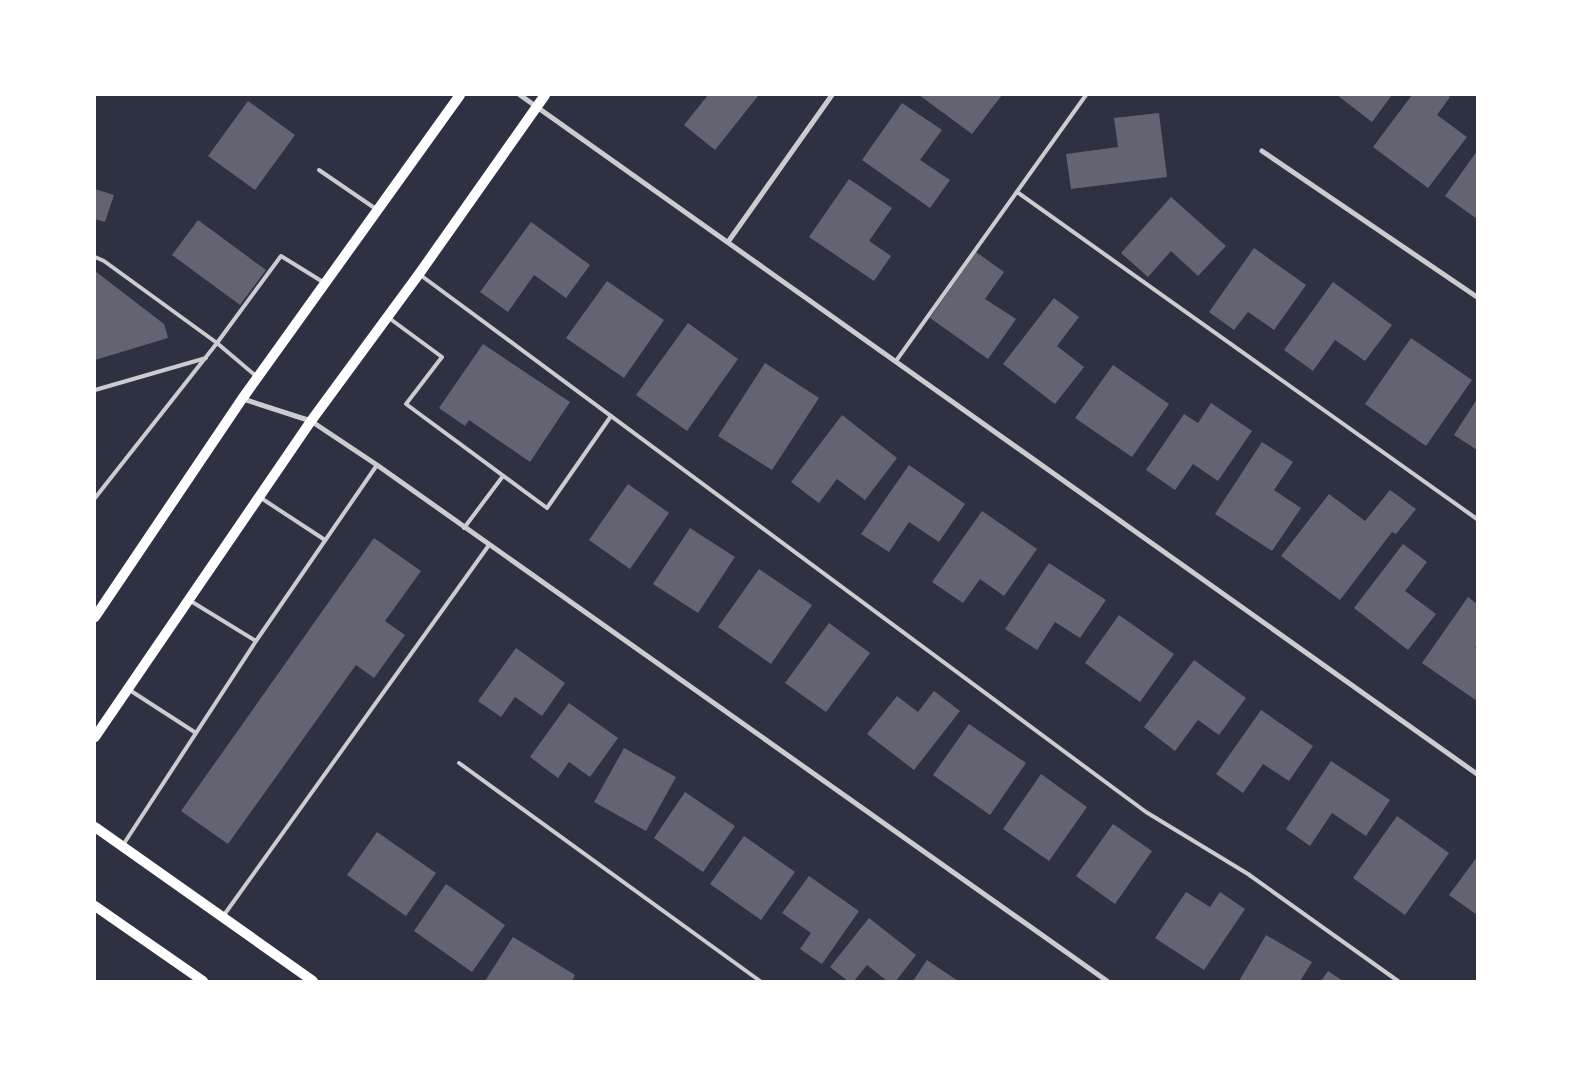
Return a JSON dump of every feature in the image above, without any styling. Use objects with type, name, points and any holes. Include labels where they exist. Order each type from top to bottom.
[{"type":"main road","points":[[95,617],[242,399],[460,95]]},
{"type":"main road","points":[[95,737],[311,421],[419,274],[545,95]]},
{"type":"main road","points":[[95,827],[313,981]]},
{"type":"main road","points":[[95,906],[203,981]]},
{"type":"street","points":[[520,95],[1477,774]]},
{"type":"street","points":[[728,242],[832,95]]},
{"type":"street","points":[[1262,152],[1477,297]]},
{"type":"street","points":[[242,399],[311,421],[377,465],[1107,981]]},
{"type":"lane","points":[[896,362],[1086,95]]},
{"type":"lane","points":[[319,170],[377,211]]},
{"type":"lane","points":[[1017,192],[1477,519]]},
{"type":"lane","points":[[95,498],[217,344],[281,256],[325,284]]},
{"type":"lane","points":[[95,257],[104,261],[217,344],[258,377]]},
{"type":"lane","points":[[419,274],[1146,812],[1248,874],[1398,981]]},
{"type":"lane","points":[[388,316],[442,357],[406,404],[547,508],[611,416]]},
{"type":"lane","points":[[95,390],[206,358]]},
{"type":"lane","points":[[122,847],[256,641],[377,465]]},
{"type":"lane","points":[[464,528],[503,476]]},
{"type":"lane","points":[[259,497],[325,540]]},
{"type":"lane","points":[[222,917],[489,546]]},
{"type":"lane","points":[[189,600],[256,641]]},
{"type":"lane","points":[[128,689],[196,733]]},
{"type":"lane","points":[[459,764],[760,981]]},
{"type":"building","points":[[708,95],[758,96],[715,150],[684,125]]},
{"type":"building","points":[[919,95],[1002,95],[972,134]]},
{"type":"building","points":[[1337,95],[1392,95],[1372,122]]},
{"type":"building","points":[[1412,95],[1447,95],[1450,97],[1437,115],[1467,137],[1428,188],[1373,147]]},
{"type":"building","points":[[248,101],[295,135],[255,190],[208,156]]},
{"type":"building","points":[[902,103],[942,130],[920,160],[950,180],[930,208],[862,160]]},
{"type":"building","points":[[1159,113],[1167,177],[1071,189],[1066,154],[1118,147],[1114,118]]},
{"type":"building","points":[[1477,151],[1477,219],[1445,196]]},
{"type":"building","points":[[849,179],[892,208],[869,241],[891,256],[874,281],[809,237]]},
{"type":"building","points":[[95,189],[114,195],[105,222],[95,219]]},
{"type":"building","points":[[1171,197],[1226,246],[1198,276],[1171,251],[1148,277],[1121,253]]},
{"type":"building","points":[[198,220],[266,270],[240,305],[172,255]]},
{"type":"building","points":[[531,222],[590,265],[566,298],[534,275],[508,312],[480,292]]},
{"type":"building","points":[[1254,248],[1306,285],[1274,330],[1248,312],[1234,330],[1209,312]]},
{"type":"building","points":[[976,252],[1004,272],[985,299],[1016,319],[988,359],[930,318]]},
{"type":"building","points":[[95,271],[164,324],[168,338],[95,360]]},
{"type":"building","points":[[607,281],[664,320],[624,378],[566,338]]},
{"type":"building","points":[[1333,282],[1392,325],[1365,361],[1335,340],[1313,371],[1284,350]]},
{"type":"building","points":[[1054,298],[1079,317],[1057,346],[1084,367],[1055,404],[1003,364]]},
{"type":"building","points":[[688,323],[738,359],[687,431],[636,395]]},
{"type":"building","points":[[1411,338],[1472,380],[1426,446],[1365,404]]},
{"type":"building","points":[[483,344],[570,402],[530,462],[469,420],[465,426],[439,408]]},
{"type":"building","points":[[765,363],[819,398],[772,470],[718,436]]},
{"type":"building","points":[[1113,365],[1169,404],[1132,457],[1075,418]]},
{"type":"building","points":[[1477,399],[1477,450],[1454,435]]},
{"type":"building","points":[[1211,403],[1252,431],[1218,481],[1193,464],[1175,490],[1146,470],[1184,414],[1198,423]]},
{"type":"building","points":[[842,415],[897,458],[865,500],[837,479],[819,503],[791,482]]},
{"type":"building","points":[[1262,442],[1293,462],[1274,490],[1301,508],[1272,551],[1215,514]]},
{"type":"building","points":[[909,465],[965,504],[939,542],[909,522],[889,552],[861,534]]},
{"type":"building","points":[[628,484],[669,513],[630,569],[589,540]]},
{"type":"building","points":[[1390,490],[1416,509],[1396,534],[1392,532],[1340,600],[1281,556],[1329,494],[1365,521]]},
{"type":"building","points":[[982,511],[1037,549],[1004,596],[980,579],[963,603],[932,582]]},
{"type":"building","points":[[690,528],[735,557],[698,613],[653,584]]},
{"type":"building","points":[[374,538],[421,571],[385,621],[405,635],[374,678],[356,665],[228,844],[181,811]]},
{"type":"building","points":[[1403,544],[1427,562],[1405,591],[1436,614],[1408,650],[1354,608]]},
{"type":"building","points":[[1049,563],[1106,600],[1080,638],[1055,622],[1037,650],[1005,629]]},
{"type":"building","points":[[759,569],[812,605],[771,664],[718,627]]},
{"type":"building","points":[[1468,597],[1477,604],[1477,645],[1475,648],[1477,649],[1477,701],[1422,663]]},
{"type":"building","points":[[1119,615],[1174,654],[1140,702],[1085,663]]},
{"type":"building","points":[[829,623],[870,653],[826,712],[785,683]]},
{"type":"building","points":[[516,648],[565,683],[542,716],[515,697],[501,717],[478,701]]},
{"type":"building","points":[[1194,660],[1246,698],[1219,735],[1198,720],[1175,751],[1144,727]]},
{"type":"building","points":[[934,691],[960,711],[914,770],[867,734],[897,696],[918,712]]},
{"type":"building","points":[[569,703],[618,738],[590,777],[569,762],[558,778],[530,757]]},
{"type":"building","points":[[1261,710],[1313,746],[1289,781],[1263,764],[1243,793],[1216,774]]},
{"type":"building","points":[[969,724],[1026,763],[990,815],[933,775]]},
{"type":"building","points":[[624,748],[676,777],[646,831],[594,802]]},
{"type":"building","points":[[1331,761],[1390,800],[1366,836],[1332,813],[1310,846],[1286,829]]},
{"type":"building","points":[[1041,774],[1087,807],[1049,861],[1003,829]]},
{"type":"building","points":[[685,792],[735,826],[703,872],[654,838]]},
{"type":"building","points":[[1397,816],[1449,853],[1405,915],[1353,878]]},
{"type":"building","points":[[1113,824],[1152,851],[1115,904],[1076,876]]},
{"type":"building","points":[[377,832],[436,873],[406,916],[347,875]]},
{"type":"building","points":[[744,836],[795,872],[761,920],[710,884]]},
{"type":"building","points":[[1477,857],[1477,915],[1449,895]]},
{"type":"building","points":[[809,876],[859,911],[822,964],[800,949],[811,933],[782,913]]},
{"type":"building","points":[[446,884],[505,925],[472,972],[414,931]]},
{"type":"building","points":[[1186,892],[1210,907],[1220,892],[1245,909],[1204,970],[1155,938]]},
{"type":"building","points":[[869,918],[916,955],[896,981],[887,981],[867,965],[854,981],[848,981],[830,967]]},
{"type":"building","points":[[1266,935],[1312,962],[1300,981],[1239,981]]},
{"type":"building","points":[[513,937],[575,975],[572,981],[485,981]]},
{"type":"building","points":[[927,960],[958,981],[913,981]]},
{"type":"building","points":[[1328,971],[1343,981],[1321,981]]}]
